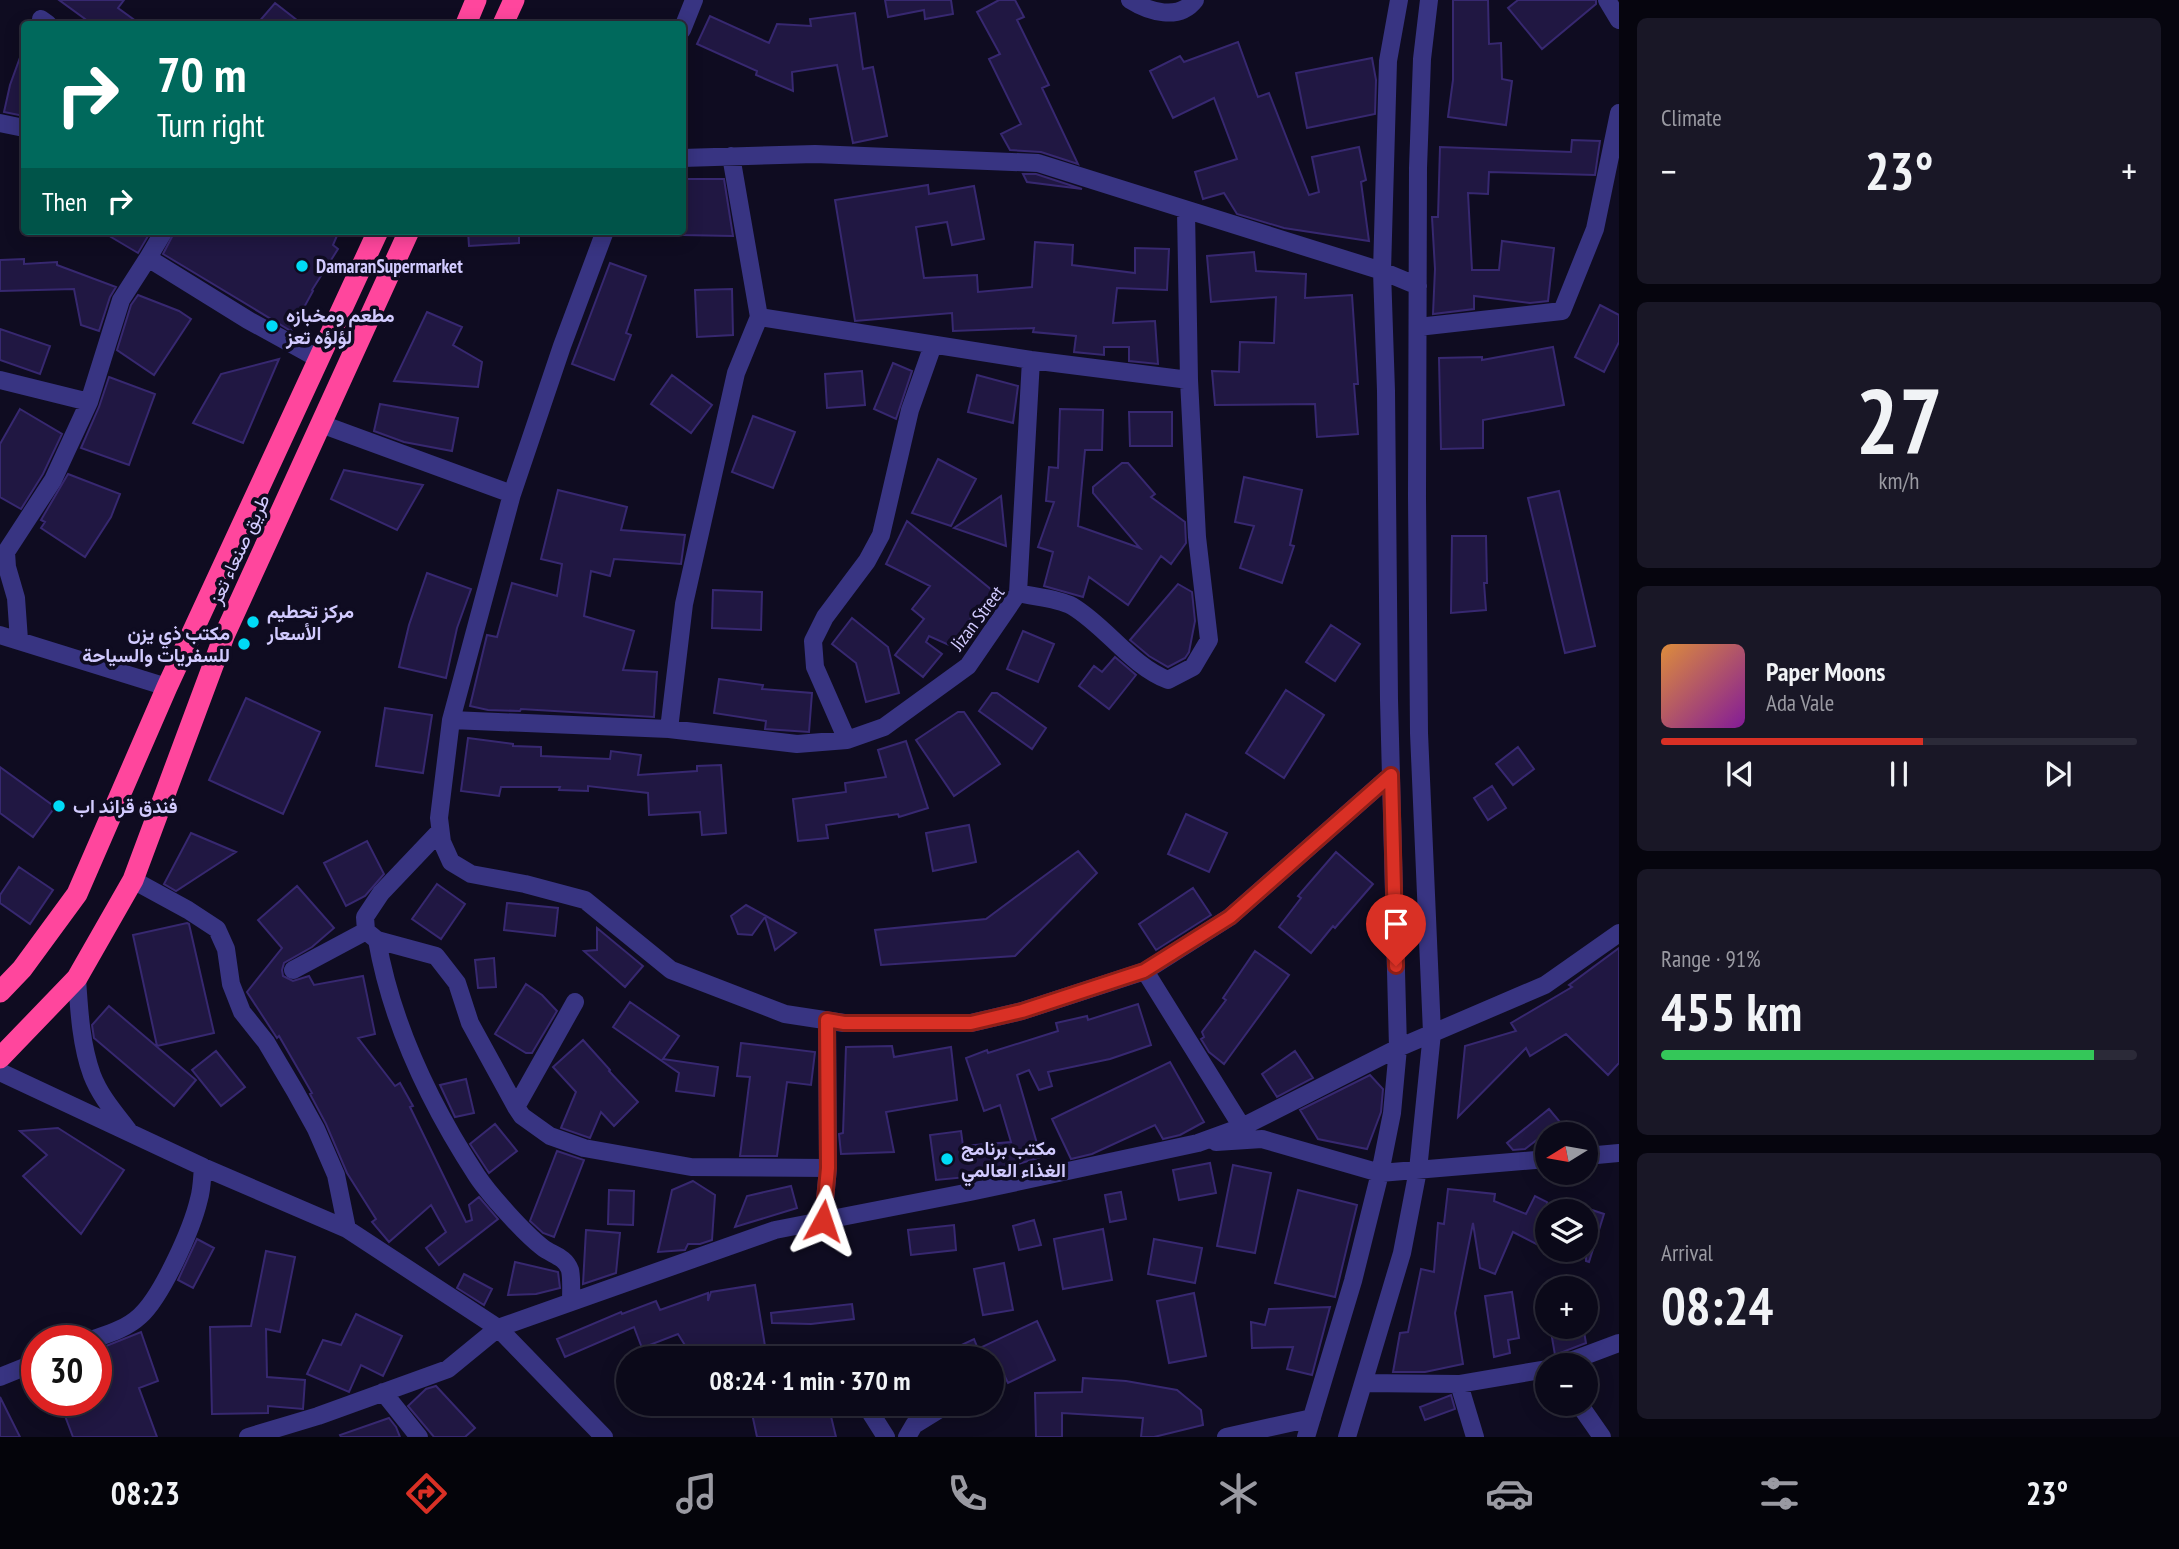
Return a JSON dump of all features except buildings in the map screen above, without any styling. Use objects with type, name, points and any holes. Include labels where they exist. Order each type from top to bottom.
[{"type":"highway","points":[[467,21],[476,0]]},
{"type":"highway","points":[[504,21],[514,0]]},
{"type":"highway","name":"طريق صنعاء تعز","points":[[0,992],[22,969],[77,894],[167,687],[376,235]]},
{"type":"highway","name":"طريق صنعاء تعز","points":[[0,1058],[77,978],[133,880],[224,636],[407,235]]},
{"type":"street","points":[[686,21],[694,0]]},
{"type":"street","points":[[1130,0],[1141,7],[1168,14],[1189,8],[1195,0]]},
{"type":"street","points":[[1306,1437],[1353,1281],[1380,1173],[1392,1113],[1398,1048],[1382,271],[1388,61],[1399,0]]},
{"type":"street","points":[[1347,1437],[1402,1253],[1418,1170],[1432,1033],[1419,733],[1418,167],[1422,59],[1429,0]]},
{"type":"street","points":[[1607,0],[1619,20]]},
{"type":"street","points":[[1418,327],[1562,311],[1595,229],[1619,113]]},
{"type":"street","points":[[0,123],[21,127]]},
{"type":"street","points":[[686,158],[815,154],[1038,163],[1382,271],[1419,286]]},
{"type":"street","points":[[668,729],[684,604],[736,373],[759,317],[730,156]]},
{"type":"street","name":"Jizan Street","points":[[451,719],[668,729],[797,744],[847,740],[884,727],[968,666],[1018,593],[1070,605],[1121,646],[1149,673],[1168,680],[1192,667],[1209,640],[1197,537],[1189,380],[1186,211]]},
{"type":"street","points":[[19,640],[16,598],[7,567],[6,552],[53,480],[89,402],[121,300],[162,235]]},
{"type":"street","points":[[604,235],[562,346],[512,494],[451,719],[439,818],[442,842],[451,862],[471,874],[525,884],[585,900],[670,970],[785,1014],[844,1023],[971,1023],[1022,1011],[1144,971],[1230,917],[1391,775]]},
{"type":"street","points":[[148,258],[228,308],[319,359]]},
{"type":"street","points":[[759,317],[1031,360],[1189,380]]},
{"type":"street","points":[[847,740],[815,667],[813,641],[825,617],[867,561],[881,535],[910,410],[933,345]]},
{"type":"street","points":[[1018,593],[1031,360]]},
{"type":"street","points":[[0,380],[89,402]]},
{"type":"street","points":[[321,424],[512,494]]},
{"type":"street","points":[[0,635],[167,687]]},
{"type":"street","points":[[440,831],[381,893],[365,917],[399,1024],[420,1077],[478,1178],[534,1240],[562,1258],[570,1270],[571,1302]]},
{"type":"street","points":[[133,880],[217,929],[226,949],[230,984],[242,1012],[266,1042],[316,1129],[336,1175],[348,1229]]},
{"type":"street","points":[[1198,1143],[1242,1127],[1398,1048],[1545,985],[1619,933]]},
{"type":"street","points":[[293,970],[372,936],[436,956],[457,983],[470,1023],[516,1107],[522,1116],[550,1136],[584,1148],[691,1167],[828,1168]]},
{"type":"street","points":[[1144,971],[1242,1127]]},
{"type":"street","points":[[77,978],[80,1020],[92,1075],[103,1097],[129,1133]]},
{"type":"street","points":[[516,1107],[575,1002]]},
{"type":"street","points":[[823,1221],[828,1168],[827,1020]]},
{"type":"street","points":[[0,1072],[203,1167],[348,1229],[498,1328],[604,1437]]},
{"type":"street","points":[[248,1437],[318,1416],[449,1369],[498,1328],[775,1230],[1198,1143],[1262,1139],[1380,1173],[1535,1160]]},
{"type":"street","points":[[1598,1155],[1619,1153]]},
{"type":"street","points":[[112,1332],[127,1326],[142,1315],[157,1295],[192,1222],[200,1196],[203,1167]]},
{"type":"street","points":[[1592,1353],[1619,1343]]},
{"type":"street","points":[[0,1377],[21,1368]]},
{"type":"street","points":[[1363,1383],[1459,1384],[1535,1371]]},
{"type":"street","points":[[1459,1384],[1475,1437]]},
{"type":"street","points":[[383,1392],[419,1437]]},
{"type":"street","points":[[873,1416],[886,1437]]},
{"type":"street","points":[[907,1437],[914,1425],[929,1416]]},
{"type":"street","points":[[1587,1416],[1602,1437]]},
{"type":"street","points":[[1226,1437],[1312,1418]]},
{"type":"place","name":"DamaranSupermarket","points":[[302,266]]},
{"type":"place","name":"مطعم ومخبازه لؤلؤه تعز","points":[[272,326]]},
{"type":"place","name":"مركز تحطيم الأسعار","points":[[253,622]]},
{"type":"place","name":"مكتب ذي يزن للسفريات والسياحة","points":[[244,644]]},
{"type":"place","name":"فندق قراند اب","points":[[59,806]]},
{"type":"place","name":"مكتب برنامج الغذاء العالمي","points":[[947,1159]]},
{"type":"route","points":[[823,1221],[828,1168],[827,1020],[844,1023],[971,1023],[1022,1011],[1144,971],[1230,917],[1391,775],[1396,966]]}]
